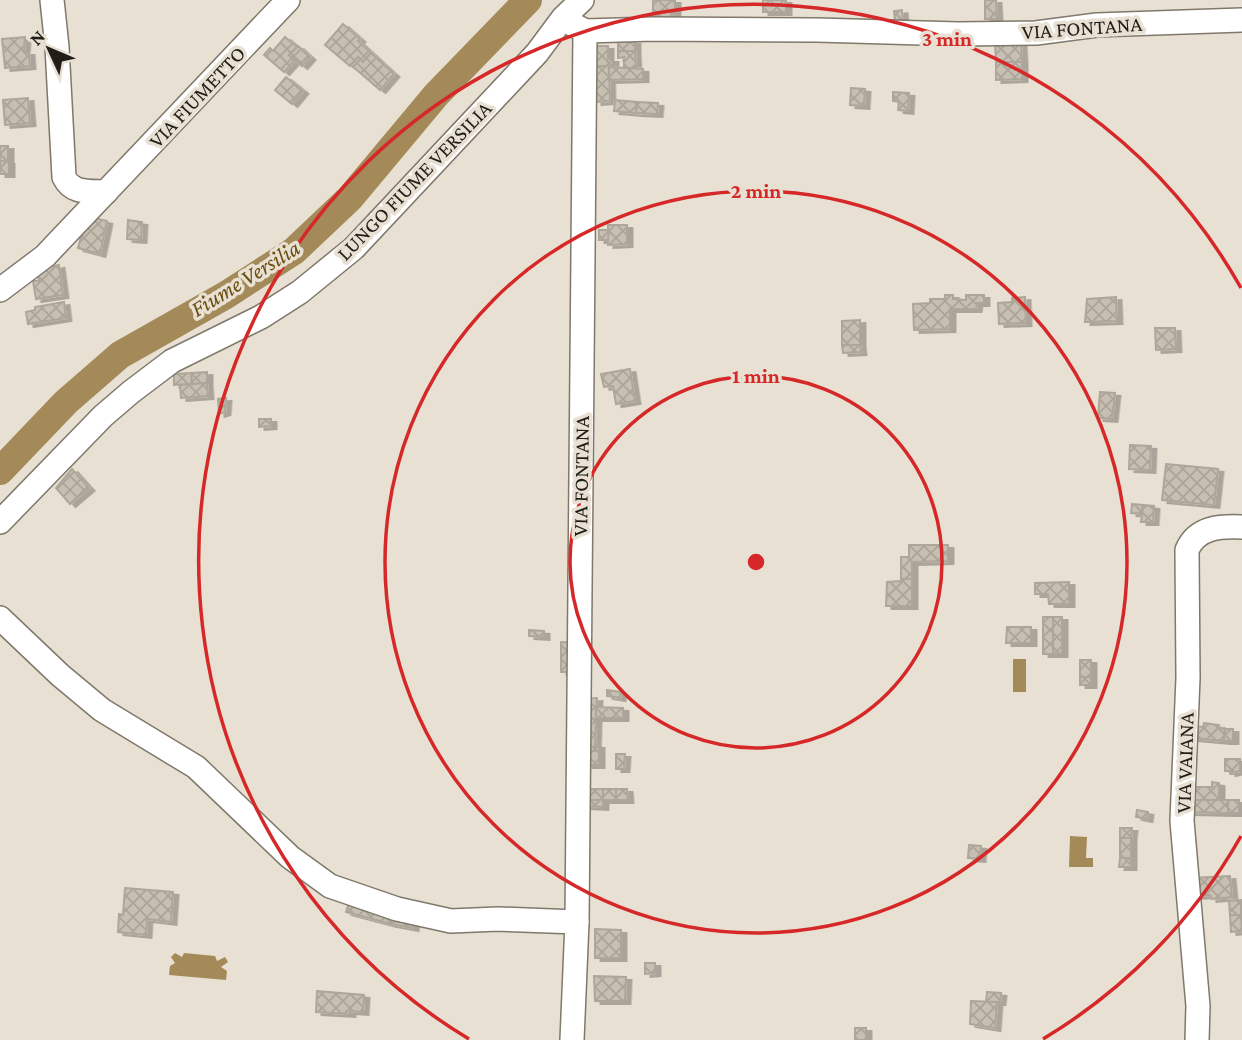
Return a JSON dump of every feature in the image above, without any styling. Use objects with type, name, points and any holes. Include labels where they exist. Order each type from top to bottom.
[{"type":"street","points":[[52,0],[64,177],[69,186],[78,191],[106,192]]},
{"type":"street","name":"VIA FIUMETTO","points":[[0,290],[45,256],[288,0]]},
{"type":"street","name":"LUNGO FIUME VERSILIA","points":[[0,522],[103,416],[131,392],[172,361],[261,317],[300,292],[354,248],[537,53],[563,18],[582,0]]},
{"type":"street","points":[[563,18],[585,31]]},
{"type":"street","name":"VIA FONTANA","points":[[572,1040],[577,922],[585,31],[776,29],[1035,33],[1097,25],[1242,20]]},
{"type":"street","name":"VIA VAIANA","points":[[1197,1040],[1198,1006],[1182,821],[1188,678],[1187,550],[1198,533],[1228,526],[1242,527]]},
{"type":"street","points":[[0,618],[60,675],[102,710],[196,767],[290,857],[330,886],[397,909],[451,921],[498,919],[577,922]]},
{"type":"shaded area","points":[[1013,659],[1026,659],[1026,692],[1013,692]]},
{"type":"shaded area","points":[[1070,836],[1087,837],[1086,858],[1093,858],[1093,867],[1069,867]]},
{"type":"shaded area","points":[[175,953],[182,957],[184,953],[215,956],[217,961],[225,957],[228,962],[221,967],[227,971],[226,980],[169,975],[170,966],[175,963],[171,957]]},
{"type":"building","points":[[653,0],[675,0],[675,19],[653,22]]},
{"type":"building","points":[[763,0],[786,0],[786,12],[763,12]]},
{"type":"building","points":[[985,0],[996,0],[997,19],[985,19]]},
{"type":"building","points":[[902,10],[903,20],[895,21],[894,11]]},
{"type":"building","points":[[343,24],[371,53],[363,62],[358,57],[350,66],[325,45]]},
{"type":"building","points":[[25,37],[24,52],[29,52],[30,66],[5,68],[2,39]]},
{"type":"building","points":[[285,37],[297,47],[289,55],[294,61],[284,72],[264,55],[270,48],[273,51]]},
{"type":"building","points":[[618,41],[635,41],[635,51],[618,51]]},
{"type":"building","points":[[995,43],[1021,43],[1022,62],[996,62]]},
{"type":"building","points":[[298,46],[310,57],[302,66],[289,55]]},
{"type":"building","points":[[590,46],[608,46],[608,59],[613,59],[613,68],[590,67]]},
{"type":"building","points":[[618,51],[635,51],[636,69],[624,68],[624,57],[618,58]]},
{"type":"building","points":[[371,53],[394,74],[380,90],[351,65],[358,57],[363,62]]},
{"type":"building","points":[[996,62],[1022,62],[1022,79],[996,80]]},
{"type":"building","points":[[596,66],[609,66],[610,101],[596,102]]},
{"type":"building","points":[[609,67],[643,69],[643,79],[609,80]]},
{"type":"building","points":[[286,77],[303,91],[292,104],[275,90]]},
{"type":"building","points":[[851,88],[865,89],[864,106],[850,105]]},
{"type":"building","points":[[893,92],[909,93],[908,111],[898,110],[899,102],[893,101]]},
{"type":"building","points":[[28,98],[30,123],[5,125],[3,100]]},
{"type":"building","points":[[615,100],[637,102],[636,113],[614,111]]},
{"type":"building","points":[[637,102],[658,103],[657,114],[636,113]]},
{"type":"building","points":[[0,146],[8,146],[8,161],[0,161]]},
{"type":"building","points":[[0,161],[9,161],[9,174],[0,174]]},
{"type":"building","points":[[90,217],[107,221],[100,254],[78,248],[86,219]]},
{"type":"building","points":[[128,220],[142,222],[141,240],[127,239]]},
{"type":"building","points":[[608,225],[627,225],[627,244],[608,245]]},
{"type":"building","points":[[599,230],[609,230],[608,240],[599,240]]},
{"type":"building","points":[[59,265],[63,295],[36,299],[33,281],[39,281],[37,269]]},
{"type":"building","points":[[945,295],[966,300],[966,295],[984,295],[984,303],[977,303],[976,309],[950,309],[950,329],[914,330],[913,304],[930,303],[930,299],[945,299]]},
{"type":"building","points":[[1025,297],[1026,323],[999,324],[998,303]]},
{"type":"building","points":[[1116,297],[1117,321],[1085,322],[1087,299]]},
{"type":"building","points":[[64,302],[66,318],[28,324],[26,312],[35,310],[35,307]]},
{"type":"building","points":[[860,320],[860,345],[842,345],[842,321]]},
{"type":"building","points":[[1155,328],[1175,328],[1176,349],[1156,350]]},
{"type":"building","points":[[842,345],[860,345],[861,352],[843,353]]},
{"type":"building","points":[[630,369],[635,401],[616,404],[613,386],[604,387],[601,374]]},
{"type":"building","points":[[207,372],[207,383],[192,384],[191,373]]},
{"type":"building","points":[[191,373],[192,384],[174,385],[174,374]]},
{"type":"building","points":[[207,383],[208,396],[181,398],[180,385]]},
{"type":"building","points":[[1100,392],[1115,393],[1112,419],[1098,418]]},
{"type":"building","points":[[226,398],[225,412],[219,414],[218,399]]},
{"type":"building","points":[[259,419],[271,419],[271,426],[259,427]]},
{"type":"building","points":[[1130,445],[1151,446],[1150,470],[1129,469]]},
{"type":"building","points":[[1166,464],[1218,469],[1214,505],[1162,500]]},
{"type":"building","points":[[72,469],[89,488],[70,504],[56,488]]},
{"type":"building","points":[[1132,504],[1143,505],[1142,514],[1131,513]]},
{"type":"building","points":[[1143,505],[1154,506],[1153,522],[1141,522]]},
{"type":"building","points":[[909,545],[948,545],[948,561],[912,562],[912,579],[901,579],[901,557],[909,557]]},
{"type":"building","points":[[912,579],[912,606],[886,606],[887,582]]},
{"type":"building","points":[[1069,582],[1069,604],[1049,604],[1048,594],[1035,594],[1035,583]]},
{"type":"building","points":[[1043,617],[1053,617],[1053,654],[1043,654]]},
{"type":"building","points":[[1053,617],[1062,617],[1062,654],[1053,654]]},
{"type":"building","points":[[1007,627],[1031,627],[1031,643],[1006,643]]},
{"type":"building","points":[[529,630],[544,631],[544,637],[529,636]]},
{"type":"building","points":[[561,642],[577,643],[576,672],[561,672]]},
{"type":"building","points":[[1080,660],[1091,660],[1091,677],[1080,677]]},
{"type":"building","points":[[1080,677],[1091,677],[1091,685],[1080,685]]},
{"type":"building","points":[[607,690],[621,692],[620,698],[607,696]]},
{"type":"building","points":[[597,698],[596,719],[590,719],[584,699]]},
{"type":"building","points":[[596,707],[623,708],[623,718],[596,718]]},
{"type":"building","points":[[590,719],[596,719],[595,751],[583,751]]},
{"type":"building","points":[[1204,723],[1219,725],[1218,728],[1225,729],[1224,741],[1193,738],[1194,726],[1203,727]]},
{"type":"building","points":[[1225,729],[1233,729],[1233,741],[1224,741]]},
{"type":"building","points":[[595,745],[599,745],[599,765],[587,765],[583,751],[595,751]]},
{"type":"building","points":[[616,754],[625,754],[624,769],[616,769]]},
{"type":"building","points":[[1225,759],[1240,759],[1240,771],[1225,771]]},
{"type":"building","points":[[1212,782],[1219,783],[1219,800],[1188,800],[1188,787],[1212,787]]},
{"type":"building","points":[[584,789],[603,789],[603,800],[584,800]]},
{"type":"building","points":[[603,789],[616,789],[616,800],[603,800]]},
{"type":"building","points":[[616,789],[627,789],[628,800],[616,800]]},
{"type":"building","points":[[584,800],[603,800],[603,807],[584,806]]},
{"type":"building","points":[[1188,800],[1228,800],[1228,813],[1188,812]]},
{"type":"building","points":[[1228,800],[1239,800],[1239,813],[1228,813]]},
{"type":"building","points":[[1137,810],[1148,812],[1147,819],[1136,817]]},
{"type":"building","points":[[1120,828],[1132,828],[1131,838],[1120,838]]},
{"type":"building","points":[[1120,838],[1131,838],[1131,858],[1120,858]]},
{"type":"building","points":[[969,845],[981,846],[980,859],[968,858]]},
{"type":"building","points":[[1120,858],[1131,858],[1131,867],[1119,867]]},
{"type":"building","points":[[1230,876],[1232,897],[1211,899],[1210,895],[1192,896],[1190,878]]},
{"type":"building","points":[[125,888],[173,892],[171,922],[147,919],[146,935],[118,932],[119,914],[123,915]]},
{"type":"building","points":[[350,899],[392,911],[391,924],[346,912]]},
{"type":"building","points":[[1241,900],[1241,915],[1230,915],[1229,901]]},
{"type":"building","points":[[392,911],[414,917],[413,928],[391,924]]},
{"type":"building","points":[[1230,915],[1241,915],[1242,931],[1231,932]]},
{"type":"building","points":[[595,929],[621,930],[621,958],[595,958]]},
{"type":"building","points":[[645,963],[655,963],[655,973],[645,974]]},
{"type":"building","points":[[594,976],[626,977],[625,1001],[595,1001]]},
{"type":"building","points":[[317,991],[364,995],[363,1012],[316,1012]]},
{"type":"building","points":[[987,992],[1001,993],[1000,1002],[986,1002]]},
{"type":"building","points":[[971,1001],[997,1002],[995,1028],[970,1024]]},
{"type":"building","points":[[855,1028],[866,1028],[866,1040],[855,1040]]},
{"type":"waterway","name":"Fiume Versilia","points":[[0,471],[66,402],[120,355],[226,295],[294,251],[350,198],[436,95],[528,0]]}]
